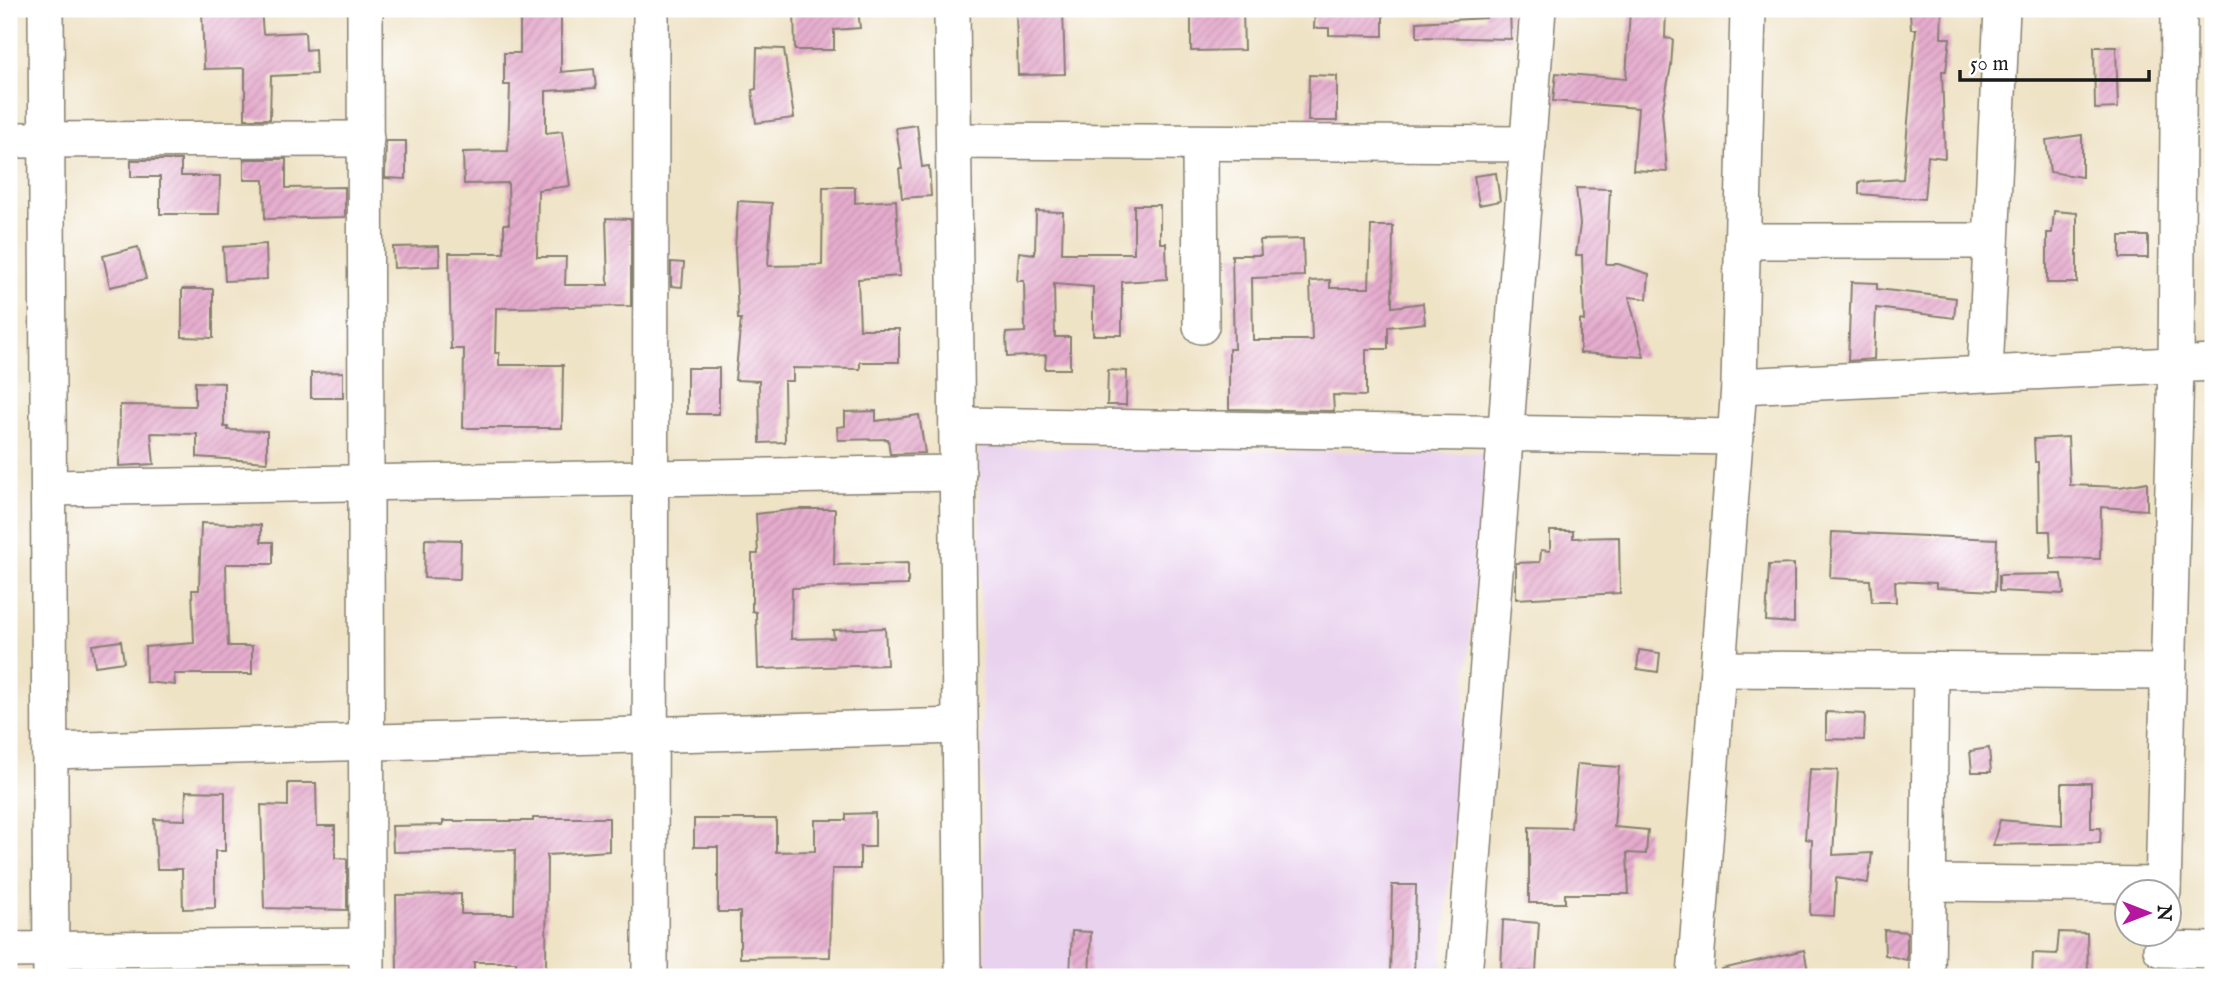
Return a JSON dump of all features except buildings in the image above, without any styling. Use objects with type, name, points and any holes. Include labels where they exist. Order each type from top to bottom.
[{"type":"street","points":[[46,9],[51,963]]},
{"type":"street","points":[[9,950],[51,963],[366,962],[365,9]]},
{"type":"street","points":[[650,977],[651,9]]},
{"type":"street","points":[[952,9],[963,977]]},
{"type":"street","points":[[1464,977],[1538,9]]},
{"type":"street","points":[[1695,977],[1739,386],[1748,9]]},
{"type":"street","points":[[1985,373],[2002,9]]},
{"type":"street","points":[[2163,878],[2176,363],[2179,9]]},
{"type":"street","points":[[9,140],[366,139]]},
{"type":"street","points":[[954,141],[1528,144]]},
{"type":"street","points":[[1200,144],[1201,326]]},
{"type":"street","points":[[1743,241],[1991,241]]},
{"type":"street","points":[[1739,386],[2213,363]]},
{"type":"street","points":[[957,425],[1736,437]]},
{"type":"street","points":[[48,488],[958,473]]},
{"type":"street","points":[[1718,670],[2168,672]]},
{"type":"street","points":[[1927,977],[1931,670]]},
{"type":"street","points":[[50,751],[960,726]]},
{"type":"street","points":[[1928,883],[2114,887]]},
{"type":"street","points":[[2161,953],[2213,950]]},
{"type":"shaded area","points":[[979,447],[1486,453],[1441,977],[985,977]]}]
